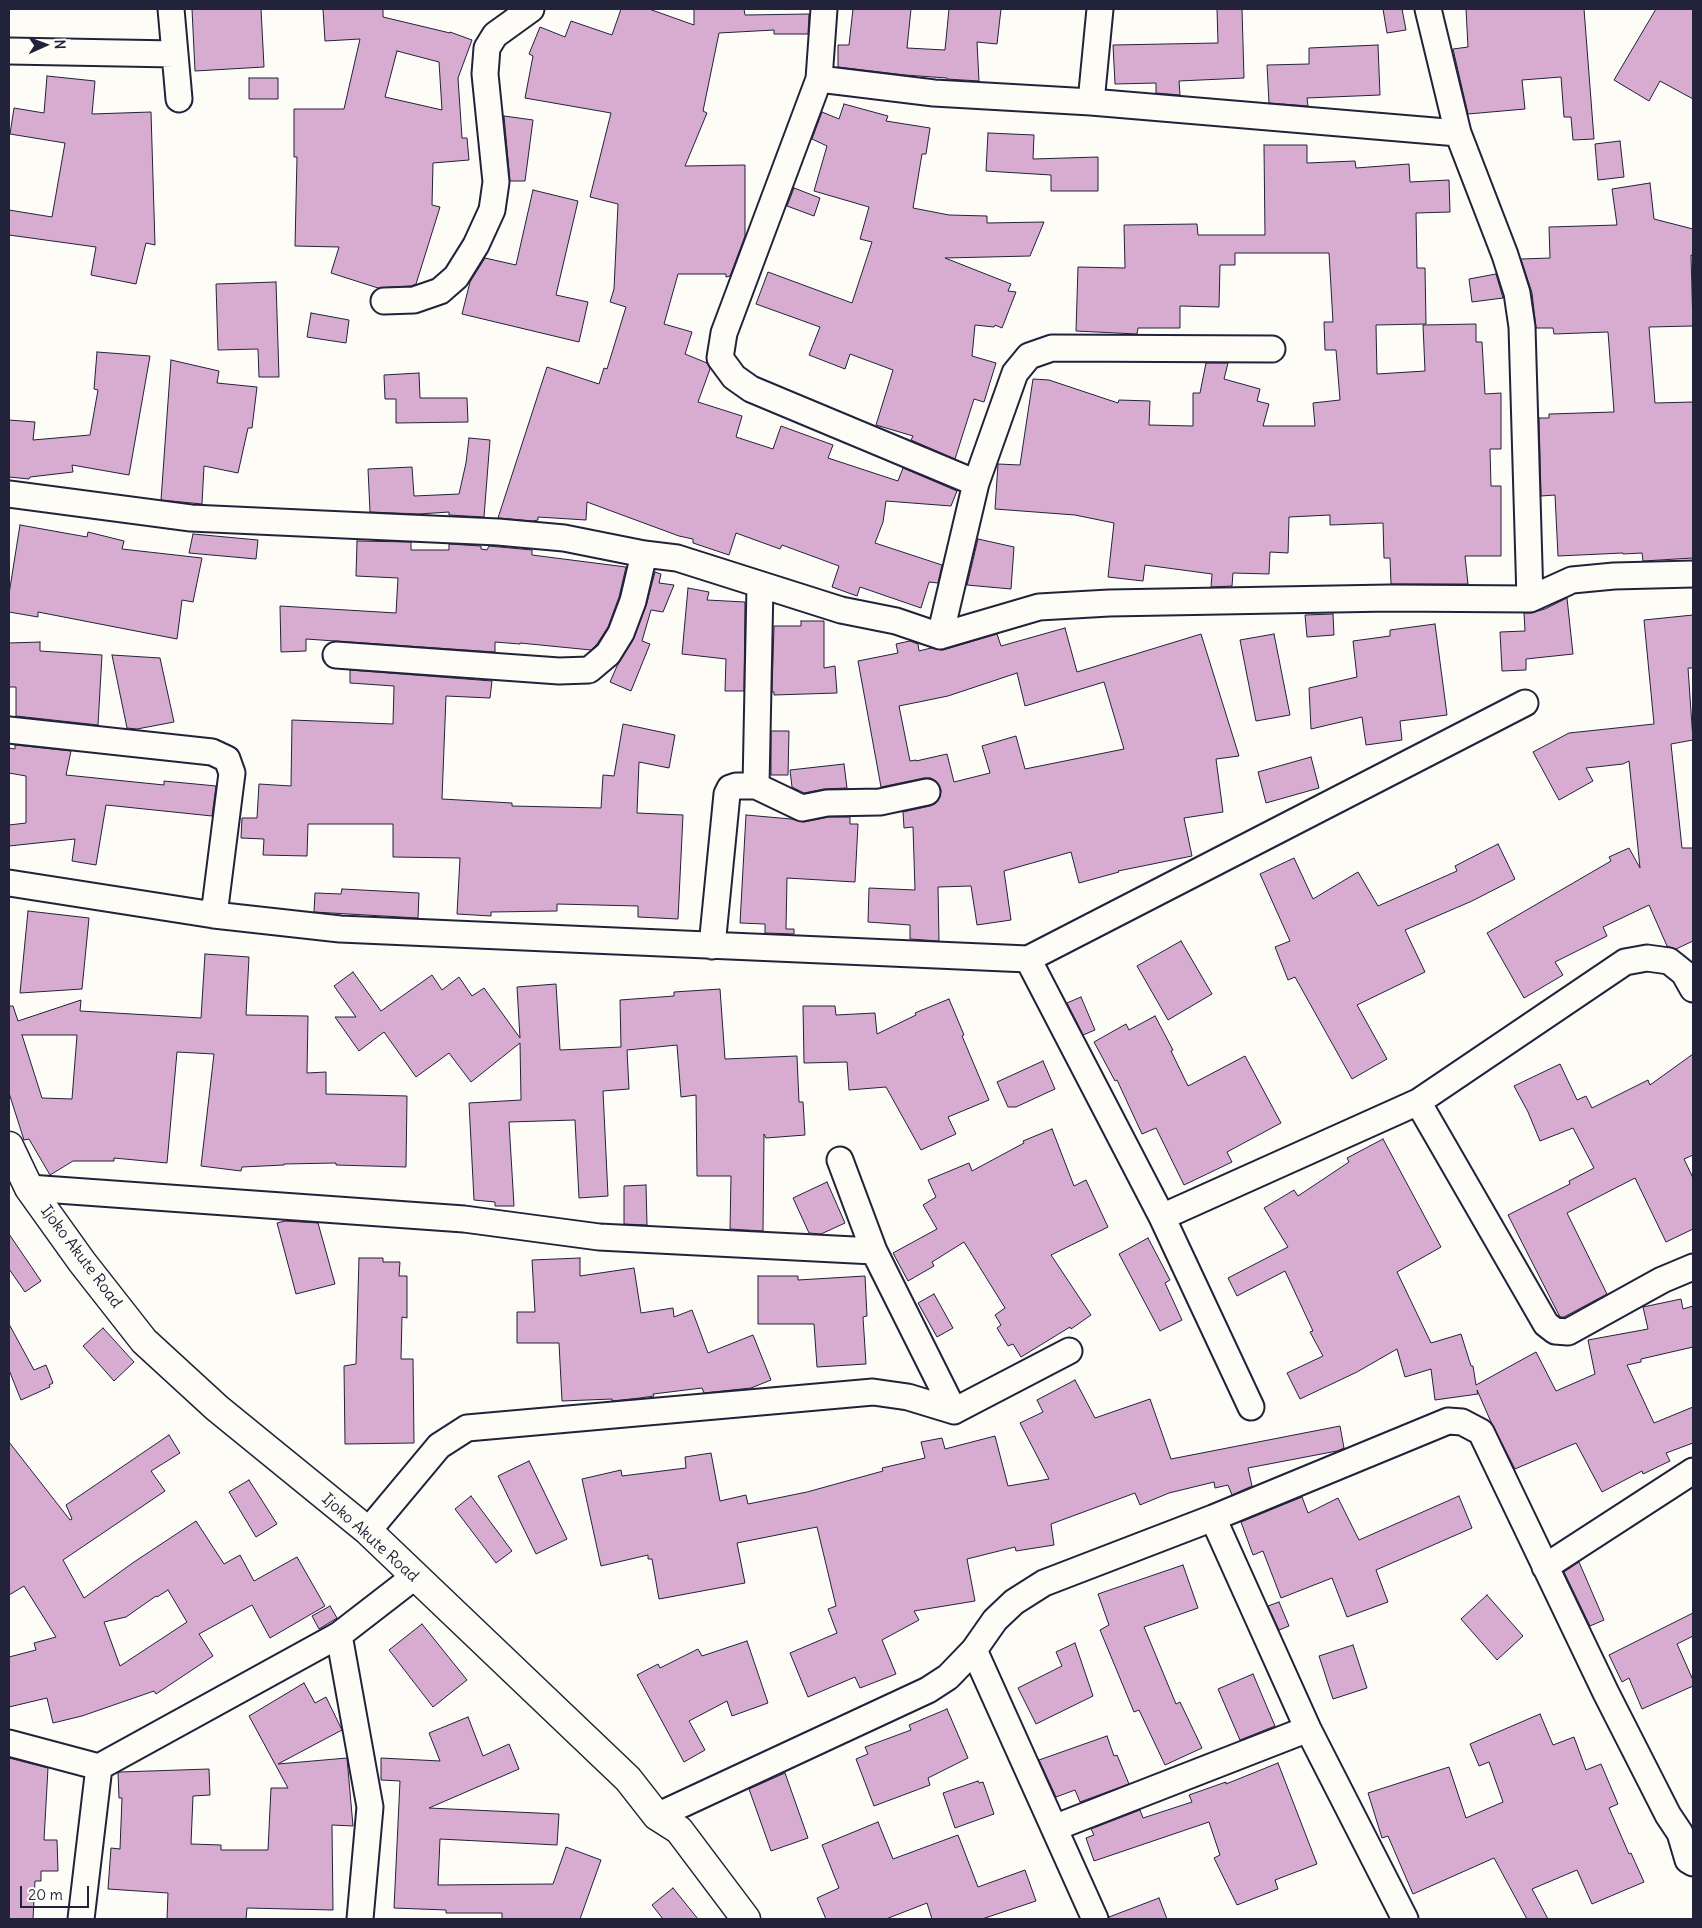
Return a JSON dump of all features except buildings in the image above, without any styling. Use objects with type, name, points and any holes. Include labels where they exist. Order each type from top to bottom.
[{"type":"main road","name":"Ijoko Akute Road","points":[[9,1146],[29,1188],[82,1262],[144,1340],[217,1408],[368,1531],[414,1577],[628,1779],[657,1816],[679,1830],[746,1919]]},
{"type":"street","points":[[171,9],[179,99]]},
{"type":"street","points":[[384,301],[414,300],[440,291],[456,277],[476,245],[492,210],[496,182],[485,74],[487,48],[495,35],[531,9]]},
{"type":"street","points":[[824,9],[819,79],[724,333],[720,358],[734,377],[751,389],[976,483]]},
{"type":"street","points":[[1091,102],[1100,9]]},
{"type":"street","points":[[1428,9],[1458,133],[1505,255],[1517,293],[1522,327],[1530,598]]},
{"type":"street","points":[[9,52],[175,54]]},
{"type":"street","points":[[819,79],[934,93],[1091,102],[1458,133]]},
{"type":"street","points":[[940,636],[976,483],[1015,373],[1029,356],[1052,348],[1272,350]]},
{"type":"street","points":[[9,494],[191,518],[498,532],[564,538],[644,554],[677,558],[841,610],[896,621],[940,636],[1039,607],[1380,598],[1530,598],[1572,580],[1614,576],[1693,574]]},
{"type":"street","points":[[336,655],[559,671],[589,670],[608,654],[621,633],[633,601],[644,554]]},
{"type":"street","points":[[756,786],[760,584]]},
{"type":"street","points":[[9,883],[214,915],[340,929],[1028,959],[1525,703]]},
{"type":"street","points":[[9,730],[212,752],[227,759],[232,772],[214,915]]},
{"type":"street","points":[[712,946],[727,794],[730,788],[736,786],[756,786],[802,808],[827,803],[880,802],[927,792]]},
{"type":"street","points":[[1162,1217],[1418,1102],[1625,962],[1647,958],[1669,961],[1684,973],[1693,989]]},
{"type":"street","points":[[1028,959],[1162,1217],[1251,1408]]},
{"type":"street","points":[[1418,1102],[1546,1324],[1555,1331],[1568,1332],[1662,1280],[1693,1267]]},
{"type":"street","points":[[840,1160],[874,1251],[954,1411]]},
{"type":"street","points":[[29,1188],[464,1219],[599,1237],[874,1251]]},
{"type":"street","points":[[368,1531],[439,1446],[467,1428],[873,1392],[908,1397],[954,1411],[1069,1351]]},
{"type":"street","points":[[657,1816],[928,1690],[948,1677],[974,1650],[995,1620],[1014,1602],[1044,1583],[1213,1518],[1448,1421],[1462,1422],[1481,1432],[1606,1693],[1668,1815],[1680,1833],[1688,1860],[1693,1863]]},
{"type":"street","points":[[1544,1567],[1693,1471]]},
{"type":"street","points":[[1213,1518],[1308,1729],[1405,1919]]},
{"type":"street","points":[[9,1743],[99,1767],[339,1635],[414,1577]]},
{"type":"street","points":[[339,1635],[370,1807],[360,1919]]},
{"type":"street","points":[[974,1650],[1096,1919]]},
{"type":"street","points":[[1054,1828],[1308,1729]]},
{"type":"street","points":[[81,1919],[99,1767]]}]
